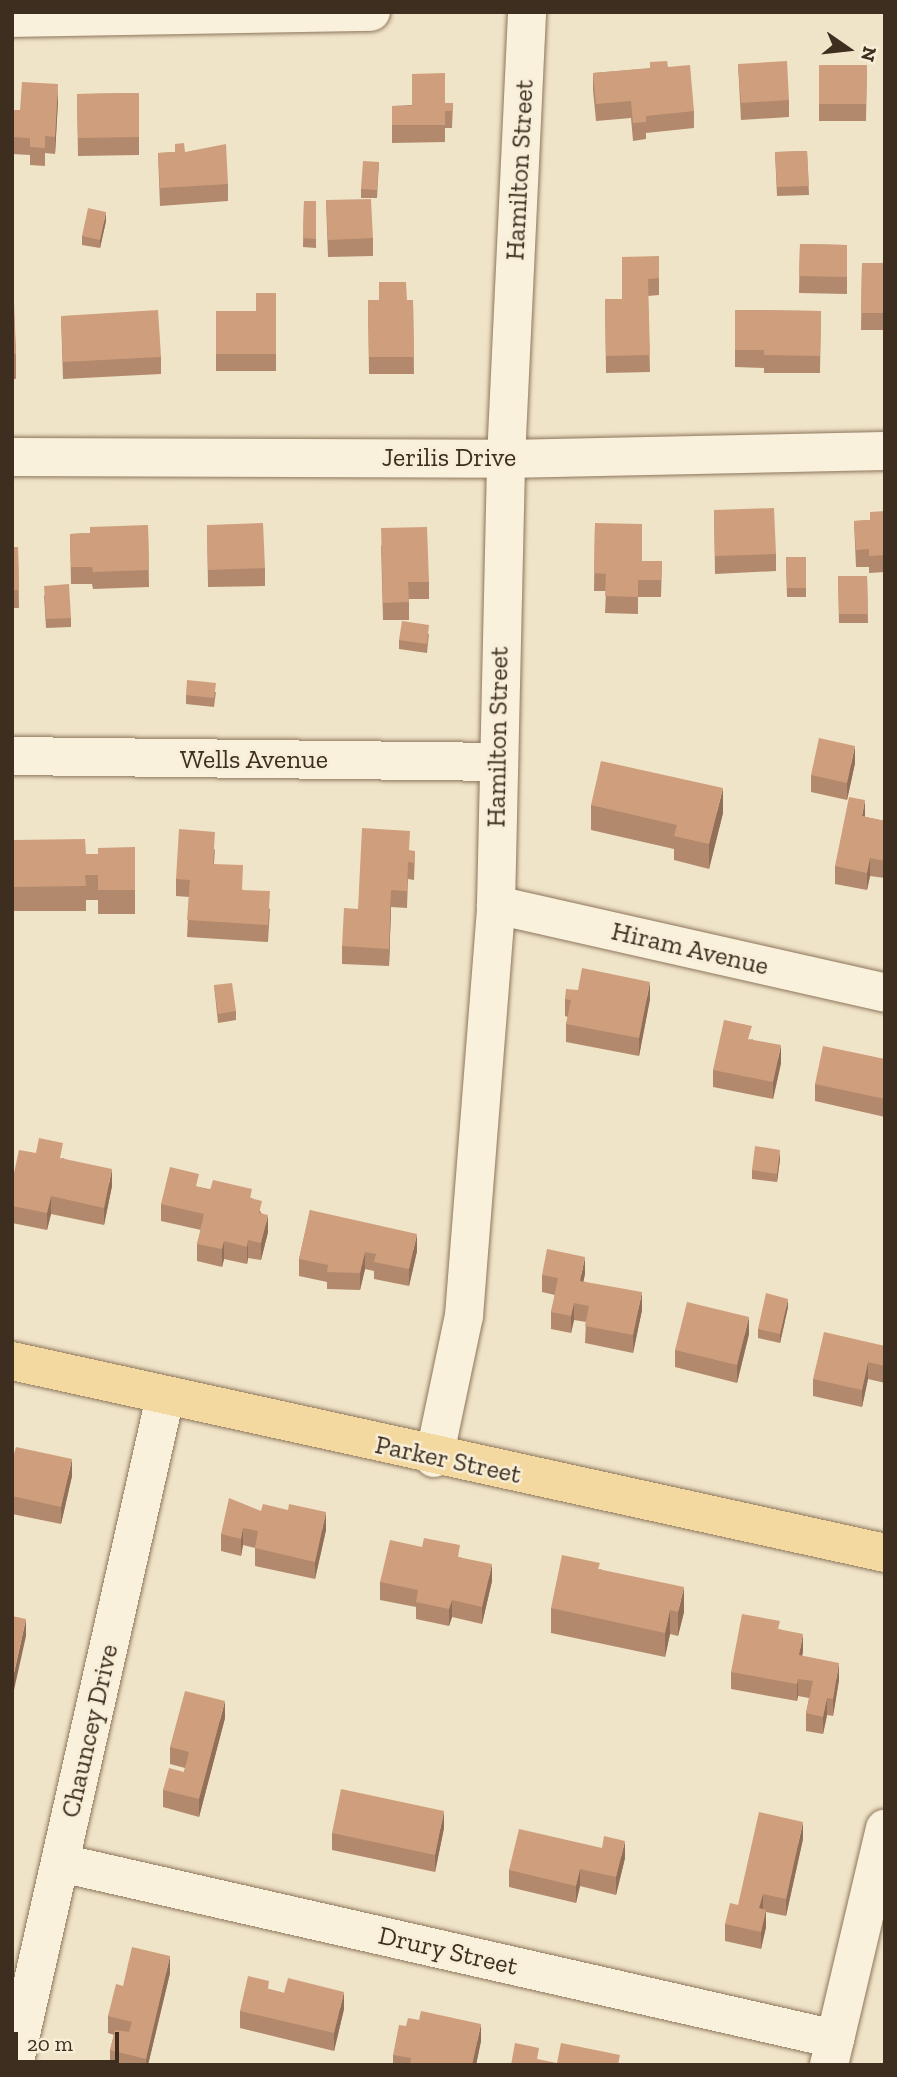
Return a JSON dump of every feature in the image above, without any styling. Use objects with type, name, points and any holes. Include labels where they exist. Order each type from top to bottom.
[{"type":"main road","name":"Parker Street","points":[[12,1361],[434,1458],[885,1553]]},
{"type":"street","points":[[12,18],[371,12]]},
{"type":"street","name":"Hamilton Street","points":[[434,1458],[464,1316],[496,905],[496,762],[506,459],[527,12]]},
{"type":"street","name":"Jerilis Drive","points":[[12,457],[506,459],[885,450]]},
{"type":"street","name":"Wells Avenue","points":[[12,756],[496,762]]},
{"type":"street","name":"Hiram Avenue","points":[[496,905],[885,993]]},
{"type":"street","name":"Chauncey Drive","points":[[13,2065],[165,1397]]},
{"type":"street","points":[[832,2052],[885,1829]]},
{"type":"street","name":"Drury Street","points":[[61,1863],[832,2052]]},
{"type":"building","points":[[667,61],[668,67],[690,65],[694,111],[646,116],[646,122],[633,123],[631,101],[596,104],[593,73],[650,68],[650,62]]},
{"type":"building","points":[[787,61],[789,100],[741,103],[738,64]]},
{"type":"building","points":[[819,65],[867,65],[866,104],[819,104]]},
{"type":"building","points":[[445,73],[445,103],[453,103],[452,111],[445,111],[445,125],[392,125],[392,106],[412,106],[412,74]]},
{"type":"building","points":[[22,82],[58,84],[55,137],[45,136],[45,148],[30,147],[30,138],[12,137],[12,110],[20,110]]},
{"type":"building","points":[[139,93],[139,137],[78,138],[77,94]]},
{"type":"building","points":[[184,143],[185,152],[226,144],[228,184],[160,188],[158,153],[175,152],[175,144]]},
{"type":"building","points":[[807,151],[809,186],[777,187],[775,152]]},
{"type":"building","points":[[363,161],[379,162],[377,190],[361,189]]},
{"type":"building","points":[[371,199],[373,238],[328,240],[326,200]]},
{"type":"building","points":[[304,201],[316,201],[316,239],[303,238]]},
{"type":"building","points":[[88,208],[106,212],[100,240],[82,236]]},
{"type":"building","points":[[800,244],[847,245],[847,277],[799,276]]},
{"type":"building","points":[[659,256],[659,278],[648,279],[650,355],[606,356],[605,299],[622,299],[622,257]]},
{"type":"building","points":[[862,263],[885,263],[885,313],[861,313]]},
{"type":"building","points":[[13,274],[16,354],[12,354]]},
{"type":"building","points":[[379,282],[406,282],[407,300],[413,300],[414,357],[369,357],[368,300],[379,300]]},
{"type":"building","points":[[256,293],[276,293],[276,354],[216,354],[216,311],[256,311]]},
{"type":"building","points":[[158,310],[161,357],[63,362],[61,316]]},
{"type":"building","points":[[735,310],[821,311],[820,356],[764,355],[764,350],[735,350]]},
{"type":"building","points":[[774,508],[776,554],[715,556],[714,510]]},
{"type":"building","points":[[885,511],[885,555],[869,556],[869,549],[856,550],[854,521],[870,520],[870,512]]},
{"type":"building","points":[[263,523],[265,568],[208,570],[207,525]]},
{"type":"building","points":[[595,523],[642,524],[642,561],[662,561],[661,580],[638,580],[638,597],[605,596],[606,574],[594,573]]},
{"type":"building","points":[[148,525],[149,570],[93,572],[92,567],[71,567],[70,534],[90,533],[90,527]]},
{"type":"building","points":[[427,527],[429,582],[408,582],[409,602],[383,603],[381,528]]},
{"type":"building","points":[[12,547],[18,547],[19,590],[12,590]]},
{"type":"building","points":[[786,557],[806,557],[806,588],[787,588]]},
{"type":"building","points":[[838,576],[867,576],[868,614],[839,614]]},
{"type":"building","points":[[69,584],[71,618],[46,619],[44,586]]},
{"type":"building","points":[[402,621],[429,625],[427,644],[399,640]]},
{"type":"building","points":[[187,680],[216,683],[214,698],[186,695]]},
{"type":"building","points":[[819,738],[855,746],[847,783],[811,775]]},
{"type":"building","points":[[601,761],[723,788],[709,844],[674,836],[677,825],[591,805]]},
{"type":"building","points":[[849,797],[865,800],[862,816],[885,821],[885,861],[870,858],[867,873],[835,866]]},
{"type":"building","points":[[362,828],[410,831],[409,850],[415,851],[414,863],[408,862],[407,891],[391,890],[389,949],[342,946],[344,908],[358,909]]},
{"type":"building","points":[[179,829],[215,832],[213,864],[243,865],[242,890],[270,891],[268,925],[187,920],[190,880],[176,879]]},
{"type":"building","points":[[85,839],[86,854],[98,854],[98,848],[135,847],[135,890],[98,890],[98,875],[85,875],[86,886],[12,887],[12,840]]},
{"type":"building","points":[[582,968],[650,982],[639,1038],[566,1024],[571,1000],[565,999],[566,989],[578,990]]},
{"type":"building","points":[[232,983],[236,1011],[218,1014],[214,985]]},
{"type":"building","points":[[724,1020],[752,1026],[748,1039],[781,1045],[773,1082],[713,1070]]},
{"type":"building","points":[[823,1046],[885,1059],[885,1099],[815,1084]]},
{"type":"building","points":[[39,1138],[63,1143],[60,1158],[112,1169],[104,1208],[51,1196],[47,1213],[12,1206],[12,1182],[19,1150],[36,1153]]},
{"type":"building","points":[[755,1146],[780,1150],[777,1174],[752,1170]]},
{"type":"building","points":[[170,1167],[199,1174],[196,1186],[210,1190],[213,1180],[252,1189],[250,1198],[262,1201],[259,1213],[268,1215],[261,1243],[248,1240],[247,1247],[224,1241],[222,1249],[197,1244],[204,1214],[161,1204]]},
{"type":"building","points":[[310,1210],[417,1234],[409,1269],[374,1262],[376,1254],[365,1252],[360,1273],[327,1272],[328,1265],[299,1259]]},
{"type":"building","points":[[547,1249],[585,1257],[580,1281],[642,1292],[633,1335],[585,1326],[589,1306],[574,1303],[571,1316],[551,1312],[558,1278],[542,1275]]},
{"type":"building","points":[[766,1293],[788,1299],[780,1334],[758,1329]]},
{"type":"building","points":[[687,1302],[749,1317],[737,1365],[675,1350]]},
{"type":"building","points":[[824,1332],[885,1346],[885,1366],[868,1362],[862,1390],[813,1379]]},
{"type":"building","points":[[16,1447],[72,1459],[61,1507],[12,1496],[12,1461]]},
{"type":"building","points":[[229,1498],[261,1511],[263,1504],[288,1510],[289,1504],[326,1512],[315,1562],[255,1548],[258,1531],[243,1528],[241,1539],[221,1534]]},
{"type":"building","points":[[424,1538],[460,1545],[458,1557],[492,1564],[482,1607],[452,1600],[449,1609],[416,1602],[418,1590],[380,1582],[390,1540],[422,1547]]},
{"type":"building","points":[[562,1555],[600,1563],[598,1569],[684,1587],[678,1612],[670,1610],[665,1633],[551,1608]]},
{"type":"building","points":[[742,1614],[780,1621],[778,1629],[803,1634],[799,1655],[839,1663],[833,1699],[827,1698],[823,1717],[806,1713],[813,1681],[798,1679],[797,1684],[731,1672]]},
{"type":"building","points":[[12,1616],[26,1619],[12,1682]]},
{"type":"building","points":[[185,1691],[225,1701],[199,1799],[163,1790],[169,1768],[184,1772],[189,1752],[170,1747]]},
{"type":"building","points":[[341,1789],[444,1811],[435,1855],[332,1833]]},
{"type":"building","points":[[759,1812],[803,1822],[786,1899],[763,1894],[759,1908],[766,1910],[761,1932],[725,1924],[730,1903],[738,1905]]},
{"type":"building","points":[[519,1829],[602,1848],[604,1836],[625,1841],[616,1877],[580,1869],[576,1886],[509,1870]]},
{"type":"building","points":[[132,1947],[170,1956],[146,2059],[110,2050],[115,2030],[129,2032],[132,2022],[108,2016],[116,1984],[123,1986]]},
{"type":"building","points":[[248,1976],[269,1981],[268,1989],[284,1993],[288,1978],[344,1992],[334,2033],[240,2011]]},
{"type":"building","points":[[421,2011],[481,2024],[472,2065],[410,2065],[411,2058],[393,2055],[399,2025],[406,2026],[408,2018],[419,2020]]},
{"type":"building","points":[[515,2043],[539,2048],[537,2059],[557,2063],[561,2043],[620,2055],[618,2065],[511,2065]]}]
